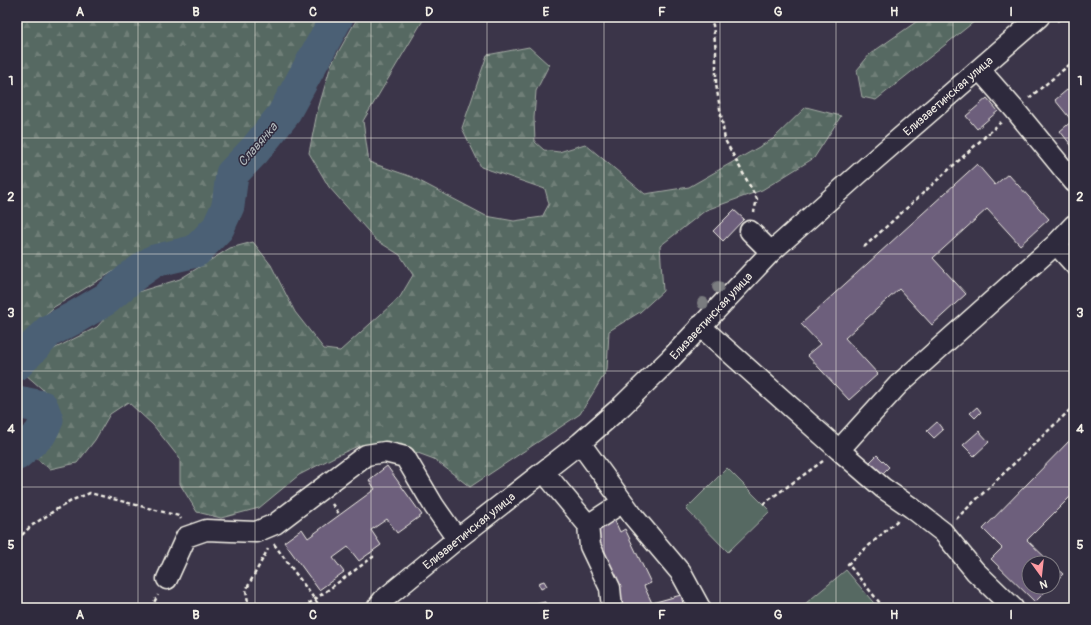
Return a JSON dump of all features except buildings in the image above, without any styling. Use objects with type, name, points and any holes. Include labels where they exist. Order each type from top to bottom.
[{"type":"street","name":"Елизаветинская улица","points":[[377,608],[383,600],[457,539],[580,443],[622,406],[670,359],[771,252],[1039,17]]},
{"type":"street","points":[[981,68],[987,78],[1074,182]]},
{"type":"street","points":[[838,450],[898,385],[1056,244],[1074,225]]},
{"type":"street","points":[[750,231],[771,252]]},
{"type":"street","points":[[1056,244],[1074,264]]},
{"type":"street","points":[[700,326],[838,450],[883,488],[943,532],[975,571],[1013,608]]},
{"type":"street","points":[[580,443],[633,516],[681,573],[700,608]]},
{"type":"street","points":[[167,579],[186,537],[206,530],[256,532],[268,535],[274,524],[366,455],[385,452],[405,457],[434,506],[457,539]]},
{"type":"street","points":[[544,472],[588,525],[590,546],[610,588],[612,608]]},
{"type":"street","points":[[588,525],[623,502]]},
{"type":"path","points":[[709,17],[713,25],[716,51],[716,84],[725,140],[757,199],[750,231]]},
{"type":"path","points":[[864,247],[1015,110],[1074,61]]},
{"type":"path","points":[[943,532],[1074,406]]},
{"type":"path","points":[[764,504],[838,450]]},
{"type":"path","points":[[17,540],[31,526],[57,509],[90,492],[179,516],[186,525],[186,537]]},
{"type":"path","points":[[884,608],[848,564],[912,508]]},
{"type":"path","points":[[268,535],[321,608]]},
{"type":"path","points":[[249,608],[246,590],[268,535]]},
{"type":"path","points":[[303,608],[373,557],[370,553]]},
{"type":"green space","points":[[17,17],[331,17],[273,108],[226,166],[211,220],[186,247],[134,259],[54,307],[17,341]]},
{"type":"green space","points":[[358,17],[425,17],[363,121],[369,162],[412,177],[486,216],[514,221],[542,217],[549,204],[545,189],[481,167],[462,128],[487,55],[529,47],[549,65],[536,91],[534,118],[535,142],[544,150],[559,152],[585,144],[645,194],[689,187],[773,139],[806,107],[841,116],[814,158],[762,190],[706,210],[660,246],[663,291],[640,312],[609,331],[607,370],[580,414],[470,487],[434,459],[399,446],[360,445],[299,475],[259,508],[221,518],[197,512],[180,484],[180,459],[153,425],[128,402],[110,414],[95,440],[77,463],[50,469],[30,454],[54,421],[57,402],[25,374],[48,352],[97,327],[125,296],[180,279],[230,248],[253,242],[271,265],[295,312],[324,349],[340,351],[400,297],[413,275],[400,255],[376,240],[329,187],[309,153],[317,113],[331,65]]},
{"type":"green space","points":[[923,17],[980,17],[876,100],[862,97],[857,70],[870,54]]},
{"type":"green space","points":[[727,468],[770,511],[728,552],[686,509]]},
{"type":"green space","points":[[846,570],[878,608],[800,608]]},
{"type":"waterway","name":"Славянка","points":[[17,364],[49,331],[106,299],[134,275],[154,261],[196,251],[218,228],[228,206],[232,174],[255,150],[283,115],[337,17]]},
{"type":"waterway","name":"Славянка","points":[[17,402],[42,407],[47,420],[40,434],[17,454]]}]
